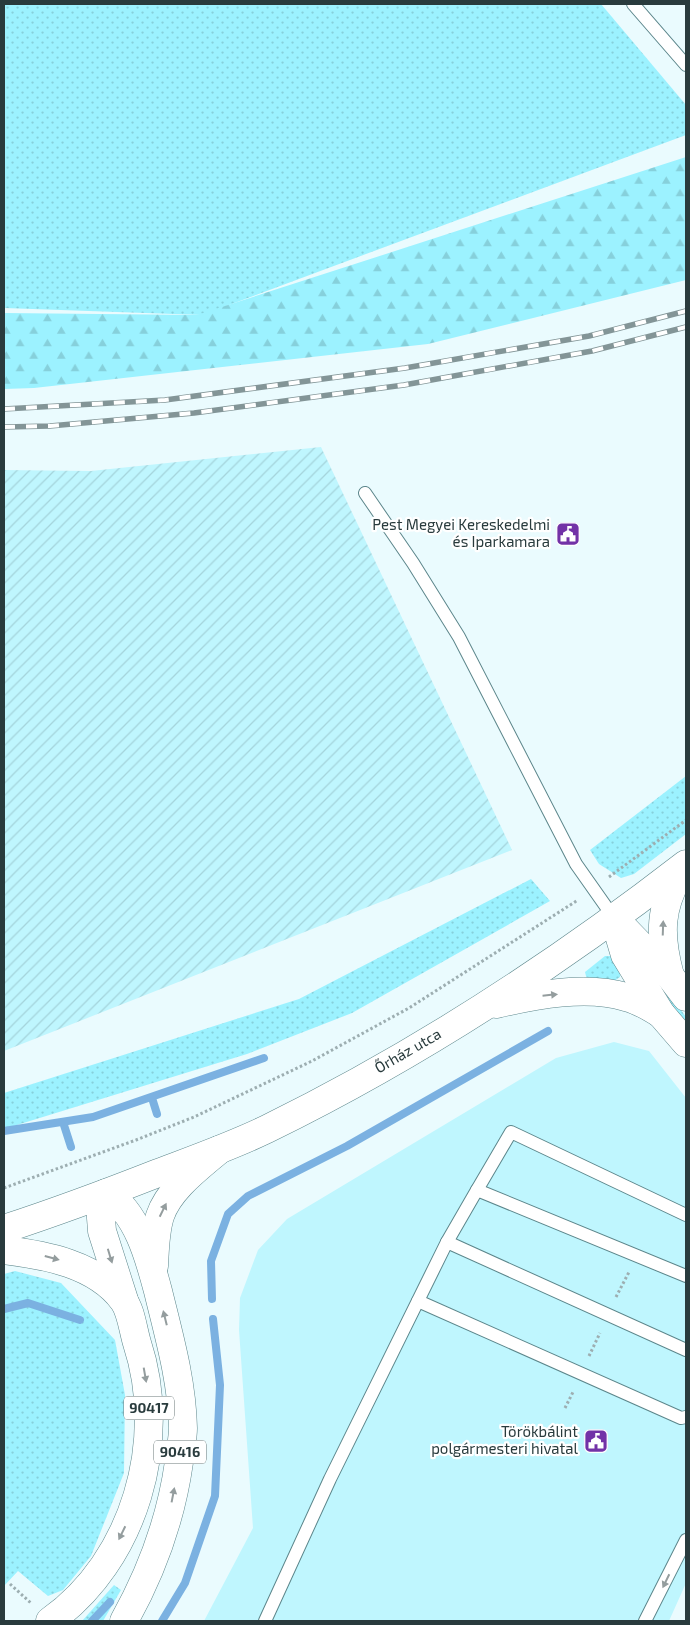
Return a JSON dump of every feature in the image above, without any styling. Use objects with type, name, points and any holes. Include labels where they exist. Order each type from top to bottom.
[{"type":"main road","name":"Őrház utca","points":[[4,1229],[219,1150],[266,1130],[323,1100],[484,1006],[614,918],[685,865]]},
{"type":"main road","points":[[678,986],[663,942],[663,915],[671,887],[685,865]]},
{"type":"main road","points":[[614,918],[678,986]]},
{"type":"main road","points":[[614,918],[625,956],[661,1014],[686,1043]]},
{"type":"main road","points":[[484,1006],[547,995],[593,992],[613,993],[628,997],[661,1014]]},
{"type":"main road","name":"90416","points":[[154,1275],[156,1234],[160,1214],[169,1199],[188,1177],[219,1150]]},
{"type":"main road","name":"90416","points":[[106,1193],[123,1206],[133,1221],[154,1275],[180,1384],[183,1429],[171,1510],[145,1583],[124,1621]]},
{"type":"main road","name":"90417","points":[[50,1621],[69,1608],[90,1584],[114,1550],[132,1512],[143,1473],[149,1438],[146,1381],[141,1353],[102,1231],[100,1205],[106,1193]]},
{"type":"main road","points":[[4,1250],[34,1253],[67,1263],[95,1275],[124,1300]]},
{"type":"lane","points":[[634,4],[686,65]]},
{"type":"lane","points":[[365,493],[413,563],[464,646],[576,864],[614,918]]},
{"type":"lane","points":[[265,1621],[330,1479],[447,1242],[511,1132],[686,1215]]},
{"type":"lane","points":[[477,1190],[686,1276]]},
{"type":"lane","points":[[447,1242],[686,1350]]},
{"type":"lane","points":[[418,1301],[681,1418],[686,1417]]},
{"type":"lane","points":[[645,1621],[686,1540]]},
{"type":"path","points":[[4,1188],[194,1117],[312,1061],[409,1008],[542,925],[686,820]]},
{"type":"shaded area","points":[[321,447],[512,850],[4,1051],[4,470],[91,471]]},
{"type":"shaded area","points":[[614,1042],[649,1051],[686,1098],[686,1583],[669,1621],[204,1621],[253,1528],[239,1330],[240,1298],[258,1250],[287,1219],[556,1058]]},
{"type":"green space","points":[[4,4],[601,4],[686,105],[686,135],[202,315],[4,308]]},
{"type":"green space","points":[[686,157],[686,280],[428,344],[34,388],[4,389],[4,313],[197,315]]},
{"type":"green space","points":[[686,776],[686,834],[634,874],[621,878],[599,864],[590,850]]},
{"type":"green space","points":[[531,879],[550,901],[352,1013],[247,1054],[4,1129],[4,1093],[299,999]]},
{"type":"green space","points":[[605,956],[610,956],[620,969],[620,977],[614,981],[587,980],[585,972]]},
{"type":"green space","points":[[651,978],[658,978],[686,1017],[686,1034]]},
{"type":"green space","points":[[15,1271],[61,1283],[115,1340],[125,1395],[124,1473],[91,1556],[63,1590],[48,1596],[18,1571],[4,1586],[4,1274]]},
{"type":"green space","points":[[114,1585],[121,1590],[103,1621],[82,1621]]},
{"type":"waterway","points":[[212,1299],[211,1261],[228,1214],[248,1196],[347,1146],[548,1031]]},
{"type":"waterway","points":[[4,1131],[93,1117],[264,1058]]},
{"type":"waterway","points":[[152,1098],[157,1114]]},
{"type":"waterway","points":[[63,1122],[71,1147]]},
{"type":"waterway","points":[[4,1309],[28,1303],[80,1320]]},
{"type":"waterway","points":[[162,1621],[185,1583],[215,1496],[220,1385],[213,1319]]},
{"type":"waterway","points":[[92,1621],[110,1602]]},
{"type":"railway","points":[[4,409],[165,400],[405,368],[589,336],[686,311]]},
{"type":"railway","points":[[4,427],[50,426],[194,413],[404,385],[592,351],[686,327]]},
{"type":"place","name":"Pest Megyei Kereskedelmi és Iparkamara","points":[[568,534]]},
{"type":"place","name":"Törökbálint polgármesteri hivatal","points":[[596,1441]]}]
